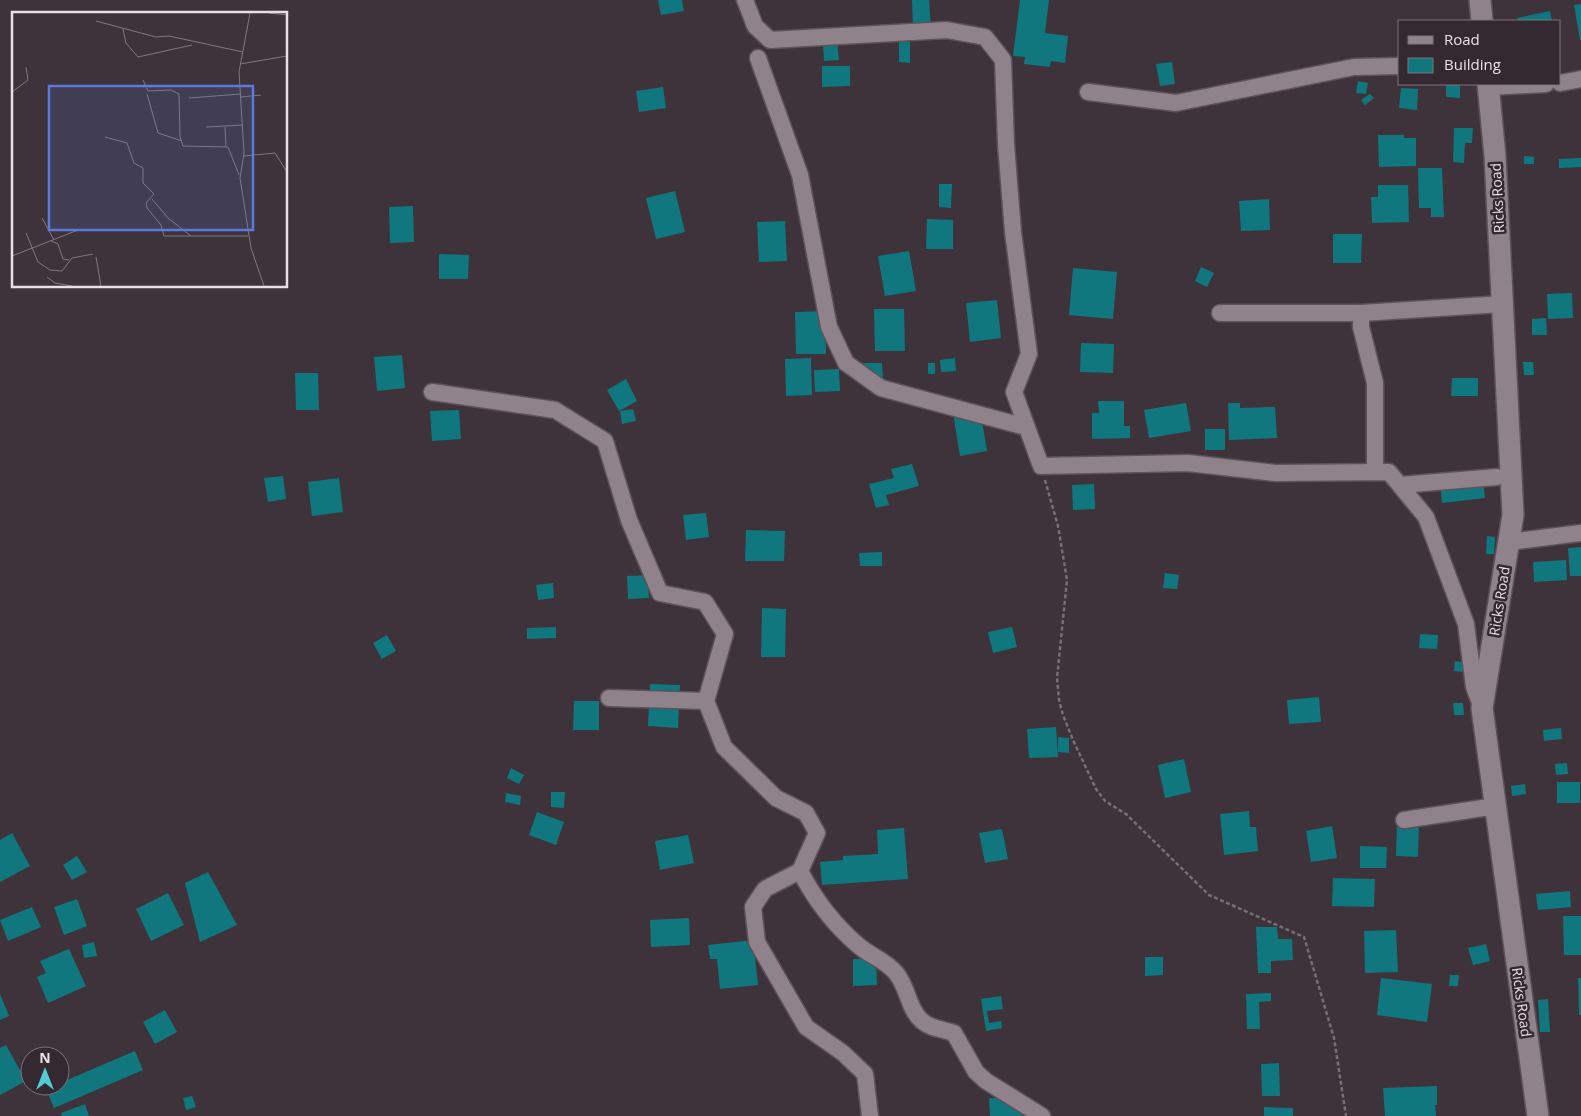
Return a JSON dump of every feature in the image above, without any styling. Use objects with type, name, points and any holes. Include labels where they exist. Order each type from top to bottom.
[{"type":"street","points":[[746,0],[755,26],[770,40],[948,30],[986,37],[1003,60],[1006,144],[1013,232],[1029,354],[1014,392],[1041,466],[1188,463],[1275,473],[1389,472],[1426,517],[1466,624],[1474,687],[1482,708]]},
{"type":"street","points":[[1480,0],[1482,20]]},
{"type":"street","points":[[758,58],[800,175],[829,327],[846,363],[880,388],[1026,427]]},
{"type":"street","points":[[1088,92],[1176,103],[1354,67],[1398,66]]},
{"type":"street","points":[[1561,83],[1581,79]]},
{"type":"street","name":"Ricks Road","points":[[1488,85],[1494,156],[1513,515],[1482,708],[1538,1116]]},
{"type":"street","points":[[1220,313],[1361,313],[1502,304]]},
{"type":"street","points":[[1361,313],[1361,327],[1375,384],[1375,472]]},
{"type":"street","points":[[432,392],[555,410],[605,441],[629,520],[660,593],[705,602],[725,634],[706,701],[724,747],[776,798],[806,814],[817,833],[800,871],[766,889],[753,907],[757,942],[806,1027],[842,1053],[865,1074],[870,1116]]},
{"type":"street","points":[[1400,485],[1497,477]]},
{"type":"street","points":[[1509,542],[1581,532]]},
{"type":"street","points":[[609,698],[706,701]]},
{"type":"street","points":[[1404,820],[1496,806]]},
{"type":"street","points":[[800,871],[813,897],[831,919],[860,947],[886,963],[898,976],[914,1012],[922,1021],[935,1028],[954,1033],[976,1072],[1042,1116]]},
{"type":"path","points":[[1041,466],[1058,526],[1066,580],[1057,678],[1059,700],[1063,715],[1086,769],[1104,801],[1126,814],[1209,895],[1304,937],[1334,1038],[1346,1116]]},
{"type":"building","points":[[658,0],[682,0],[684,11],[661,15]]},
{"type":"building","points":[[912,0],[929,0],[931,29],[913,30]]},
{"type":"building","points":[[1020,0],[1049,0],[1045,33],[1068,36],[1065,63],[1051,61],[1050,67],[1024,64],[1025,57],[1013,56]]},
{"type":"building","points":[[1581,4],[1581,40],[1580,40],[1574,5]]},
{"type":"building","points":[[1550,11],[1552,20],[1518,20],[1517,18]]},
{"type":"building","points":[[837,41],[839,60],[824,61],[823,42]]},
{"type":"building","points":[[899,42],[910,42],[910,63],[899,62]]},
{"type":"building","points":[[1172,62],[1175,84],[1160,86],[1156,64]]},
{"type":"building","points":[[822,66],[850,66],[850,86],[822,87]]},
{"type":"building","points":[[1358,81],[1368,83],[1366,94],[1356,93]]},
{"type":"building","points":[[1446,85],[1460,85],[1460,98],[1446,97]]},
{"type":"building","points":[[663,87],[666,108],[639,112],[636,91]]},
{"type":"building","points":[[1401,88],[1418,89],[1417,110],[1399,108]]},
{"type":"building","points":[[1370,94],[1374,98],[1365,105],[1361,100]]},
{"type":"building","points":[[1454,128],[1473,128],[1472,143],[1465,143],[1464,163],[1453,162]]},
{"type":"building","points":[[1378,135],[1404,135],[1404,138],[1416,138],[1416,166],[1379,167]]},
{"type":"building","points":[[1524,156],[1534,157],[1534,164],[1524,164]]},
{"type":"building","points":[[1581,158],[1581,167],[1559,168],[1559,159]]},
{"type":"building","points":[[1418,168],[1442,168],[1444,217],[1431,217],[1431,208],[1419,208]]},
{"type":"building","points":[[939,184],[952,184],[951,208],[939,207]]},
{"type":"building","points":[[1378,185],[1408,185],[1409,222],[1372,223],[1371,197],[1378,197]]},
{"type":"building","points":[[675,191],[685,232],[656,239],[646,198]]},
{"type":"building","points":[[1269,199],[1270,230],[1241,231],[1239,201]]},
{"type":"building","points":[[413,206],[414,242],[390,243],[389,207]]},
{"type":"building","points":[[927,219],[953,220],[953,249],[926,249]]},
{"type":"building","points":[[785,221],[787,261],[759,262],[757,222]]},
{"type":"building","points":[[1333,234],[1362,234],[1361,263],[1333,263]]},
{"type":"building","points":[[909,251],[916,291],[885,296],[878,256]]},
{"type":"building","points":[[439,254],[469,255],[468,279],[439,279]]},
{"type":"building","points":[[1201,267],[1214,273],[1207,287],[1195,281]]},
{"type":"building","points":[[1073,268],[1117,272],[1113,319],[1069,315]]},
{"type":"building","points":[[1572,293],[1573,318],[1548,319],[1547,294]]},
{"type":"building","points":[[997,300],[1001,338],[970,342],[966,303]]},
{"type":"building","points":[[874,309],[904,309],[905,351],[875,351]]},
{"type":"building","points":[[825,311],[826,354],[796,354],[795,312]]},
{"type":"building","points":[[1546,318],[1547,335],[1532,335],[1532,319]]},
{"type":"building","points":[[1081,343],[1114,344],[1113,373],[1080,372]]},
{"type":"building","points":[[402,355],[405,388],[377,391],[374,357]]},
{"type":"building","points":[[811,358],[812,395],[786,396],[785,359]]},
{"type":"building","points":[[955,358],[956,371],[941,372],[940,360]]},
{"type":"building","points":[[1523,362],[1533,362],[1534,375],[1524,375]]},
{"type":"building","points":[[858,363],[882,363],[883,378],[858,378]]},
{"type":"building","points":[[928,363],[935,363],[935,374],[928,374]]},
{"type":"building","points":[[839,369],[840,391],[815,392],[814,370]]},
{"type":"building","points":[[295,373],[318,373],[319,410],[296,410]]},
{"type":"building","points":[[1452,378],[1478,378],[1478,396],[1451,396]]},
{"type":"building","points":[[626,379],[637,401],[619,411],[607,390]]},
{"type":"building","points":[[1098,401],[1124,401],[1124,426],[1130,426],[1130,438],[1092,439],[1092,413],[1099,413]]},
{"type":"building","points":[[1186,403],[1191,431],[1149,438],[1144,410]]},
{"type":"building","points":[[1228,403],[1240,403],[1240,408],[1275,407],[1277,438],[1229,440]]},
{"type":"building","points":[[633,409],[636,421],[622,424],[620,411]]},
{"type":"building","points":[[980,409],[987,451],[960,456],[953,413]]},
{"type":"building","points":[[459,410],[461,439],[432,441],[430,411]]},
{"type":"building","points":[[1205,429],[1225,429],[1225,450],[1205,450]]},
{"type":"building","points":[[912,464],[919,486],[886,495],[889,505],[876,508],[869,484],[894,478],[891,469]]},
{"type":"building","points":[[1482,470],[1485,498],[1442,503],[1439,474]]},
{"type":"building","points":[[283,476],[286,499],[268,502],[264,478]]},
{"type":"building","points":[[339,478],[343,512],[312,516],[308,482]]},
{"type":"building","points":[[1094,484],[1095,509],[1073,510],[1072,485]]},
{"type":"building","points":[[706,513],[709,537],[686,540],[683,515]]},
{"type":"building","points":[[746,530],[785,531],[784,561],[745,561]]},
{"type":"building","points":[[1487,536],[1495,537],[1494,554],[1486,554]]},
{"type":"building","points":[[1581,547],[1581,576],[1570,576],[1568,548]]},
{"type":"building","points":[[882,552],[882,566],[860,566],[859,553]]},
{"type":"building","points":[[1566,560],[1567,580],[1534,582],[1533,562]]},
{"type":"building","points":[[1165,573],[1179,575],[1177,589],[1163,588]]},
{"type":"building","points":[[648,575],[649,598],[628,599],[627,576]]},
{"type":"building","points":[[553,583],[554,598],[538,600],[536,585]]},
{"type":"building","points":[[762,608],[786,609],[785,657],[761,657]]},
{"type":"building","points":[[556,627],[556,638],[527,639],[527,628]]},
{"type":"building","points":[[1012,627],[1017,647],[993,653],[988,632]]},
{"type":"building","points":[[1420,634],[1438,635],[1437,649],[1419,648]]},
{"type":"building","points":[[387,635],[396,651],[382,659],[373,643]]},
{"type":"building","points":[[1455,661],[1465,663],[1464,672],[1454,671]]},
{"type":"building","points":[[650,684],[680,685],[678,728],[648,726]]},
{"type":"building","points":[[1319,697],[1321,722],[1289,724],[1287,700]]},
{"type":"building","points":[[574,701],[599,701],[599,730],[573,730]]},
{"type":"building","points":[[1453,703],[1463,703],[1464,715],[1454,715]]},
{"type":"building","points":[[1056,727],[1058,757],[1029,758],[1027,729]]},
{"type":"building","points":[[1561,728],[1562,739],[1544,741],[1543,730]]},
{"type":"building","points":[[1058,737],[1069,738],[1069,753],[1058,752]]},
{"type":"building","points":[[1184,759],[1191,792],[1165,798],[1158,765]]},
{"type":"building","points":[[1567,763],[1568,774],[1556,775],[1555,764]]},
{"type":"building","points":[[511,768],[524,775],[519,784],[507,778]]},
{"type":"building","points":[[1557,782],[1580,782],[1580,803],[1557,803]]},
{"type":"building","points":[[1525,784],[1526,794],[1512,796],[1511,786]]},
{"type":"building","points":[[551,792],[565,792],[564,808],[551,807]]},
{"type":"building","points":[[506,793],[521,796],[520,805],[505,802]]},
{"type":"building","points":[[1249,811],[1250,827],[1256,827],[1258,851],[1224,855],[1220,814]]},
{"type":"building","points":[[537,812],[564,822],[556,845],[529,835]]},
{"type":"building","points":[[1397,823],[1419,824],[1418,857],[1396,856]]},
{"type":"building","points":[[1332,826],[1337,858],[1311,862],[1306,831]]},
{"type":"building","points":[[904,828],[908,879],[822,885],[820,862],[843,860],[843,856],[878,854],[877,830]]},
{"type":"building","points":[[1002,829],[1008,859],[985,863],[979,833]]},
{"type":"building","points":[[12,833],[30,866],[0,882],[0,840]]},
{"type":"building","points":[[688,835],[694,863],[660,870],[655,841]]},
{"type":"building","points":[[1360,846],[1387,847],[1386,868],[1360,868]]},
{"type":"building","points":[[77,856],[87,872],[72,880],[63,865]]},
{"type":"building","points":[[208,872],[237,925],[200,942],[185,883]]},
{"type":"building","points":[[1333,878],[1375,879],[1374,907],[1332,906]]},
{"type":"building","points":[[1570,891],[1571,907],[1538,910],[1536,894]]},
{"type":"building","points":[[168,893],[184,925],[151,941],[136,909]]},
{"type":"building","points":[[77,899],[87,926],[64,935],[54,907]]},
{"type":"building","points":[[32,907],[41,927],[8,941],[0,920]]},
{"type":"building","points":[[1563,916],[1581,916],[1581,955],[1564,955]]},
{"type":"building","points":[[689,918],[690,945],[651,947],[650,920]]},
{"type":"building","points":[[1256,927],[1277,927],[1278,939],[1292,939],[1293,960],[1271,961],[1271,973],[1258,973]]},
{"type":"building","points":[[1396,930],[1398,972],[1365,973],[1364,931]]},
{"type":"building","points":[[753,940],[758,985],[720,989],[717,959],[710,959],[708,945]]},
{"type":"building","points":[[94,942],[97,956],[84,958],[82,945]]},
{"type":"building","points":[[1486,944],[1490,961],[1473,965],[1468,948]]},
{"type":"building","points":[[69,949],[86,986],[48,1003],[37,977],[46,973],[40,961]]},
{"type":"building","points":[[1145,957],[1163,957],[1163,975],[1145,976]]},
{"type":"building","points":[[853,959],[876,959],[877,985],[853,986]]},
{"type":"building","points":[[1450,975],[1459,975],[1458,986],[1449,986]]},
{"type":"building","points":[[1381,978],[1432,984],[1427,1022],[1377,1015]]},
{"type":"building","points":[[1578,978],[1581,978],[1581,1015],[1579,1015]]},
{"type":"building","points":[[1271,993],[1271,1001],[1259,1002],[1260,1029],[1247,1029],[1246,994]]},
{"type":"building","points":[[0,994],[9,1016],[0,1020]]},
{"type":"building","points":[[1001,996],[1003,1009],[987,1011],[989,1023],[1001,1021],[1002,1028],[986,1031],[981,999]]},
{"type":"building","points":[[1548,999],[1550,1032],[1540,1032],[1538,1000]]},
{"type":"building","points":[[165,1010],[177,1032],[155,1044],[143,1022]]},
{"type":"building","points":[[6,1045],[20,1070],[20,1084],[0,1095],[0,1048]]},
{"type":"building","points":[[135,1051],[143,1070],[54,1108],[49,1096],[70,1096],[70,1079]]},
{"type":"building","points":[[1279,1063],[1280,1096],[1262,1096],[1261,1064]]},
{"type":"building","points":[[1437,1086],[1436,1116],[1385,1116],[1383,1088]]},
{"type":"building","points":[[192,1096],[196,1107],[186,1110],[183,1098]]},
{"type":"building","points":[[1023,1097],[1024,1116],[990,1116],[989,1098]]},
{"type":"building","points":[[85,1104],[89,1116],[62,1116],[61,1113]]},
{"type":"building","points":[[1264,1107],[1293,1108],[1293,1116],[1264,1116]]}]
